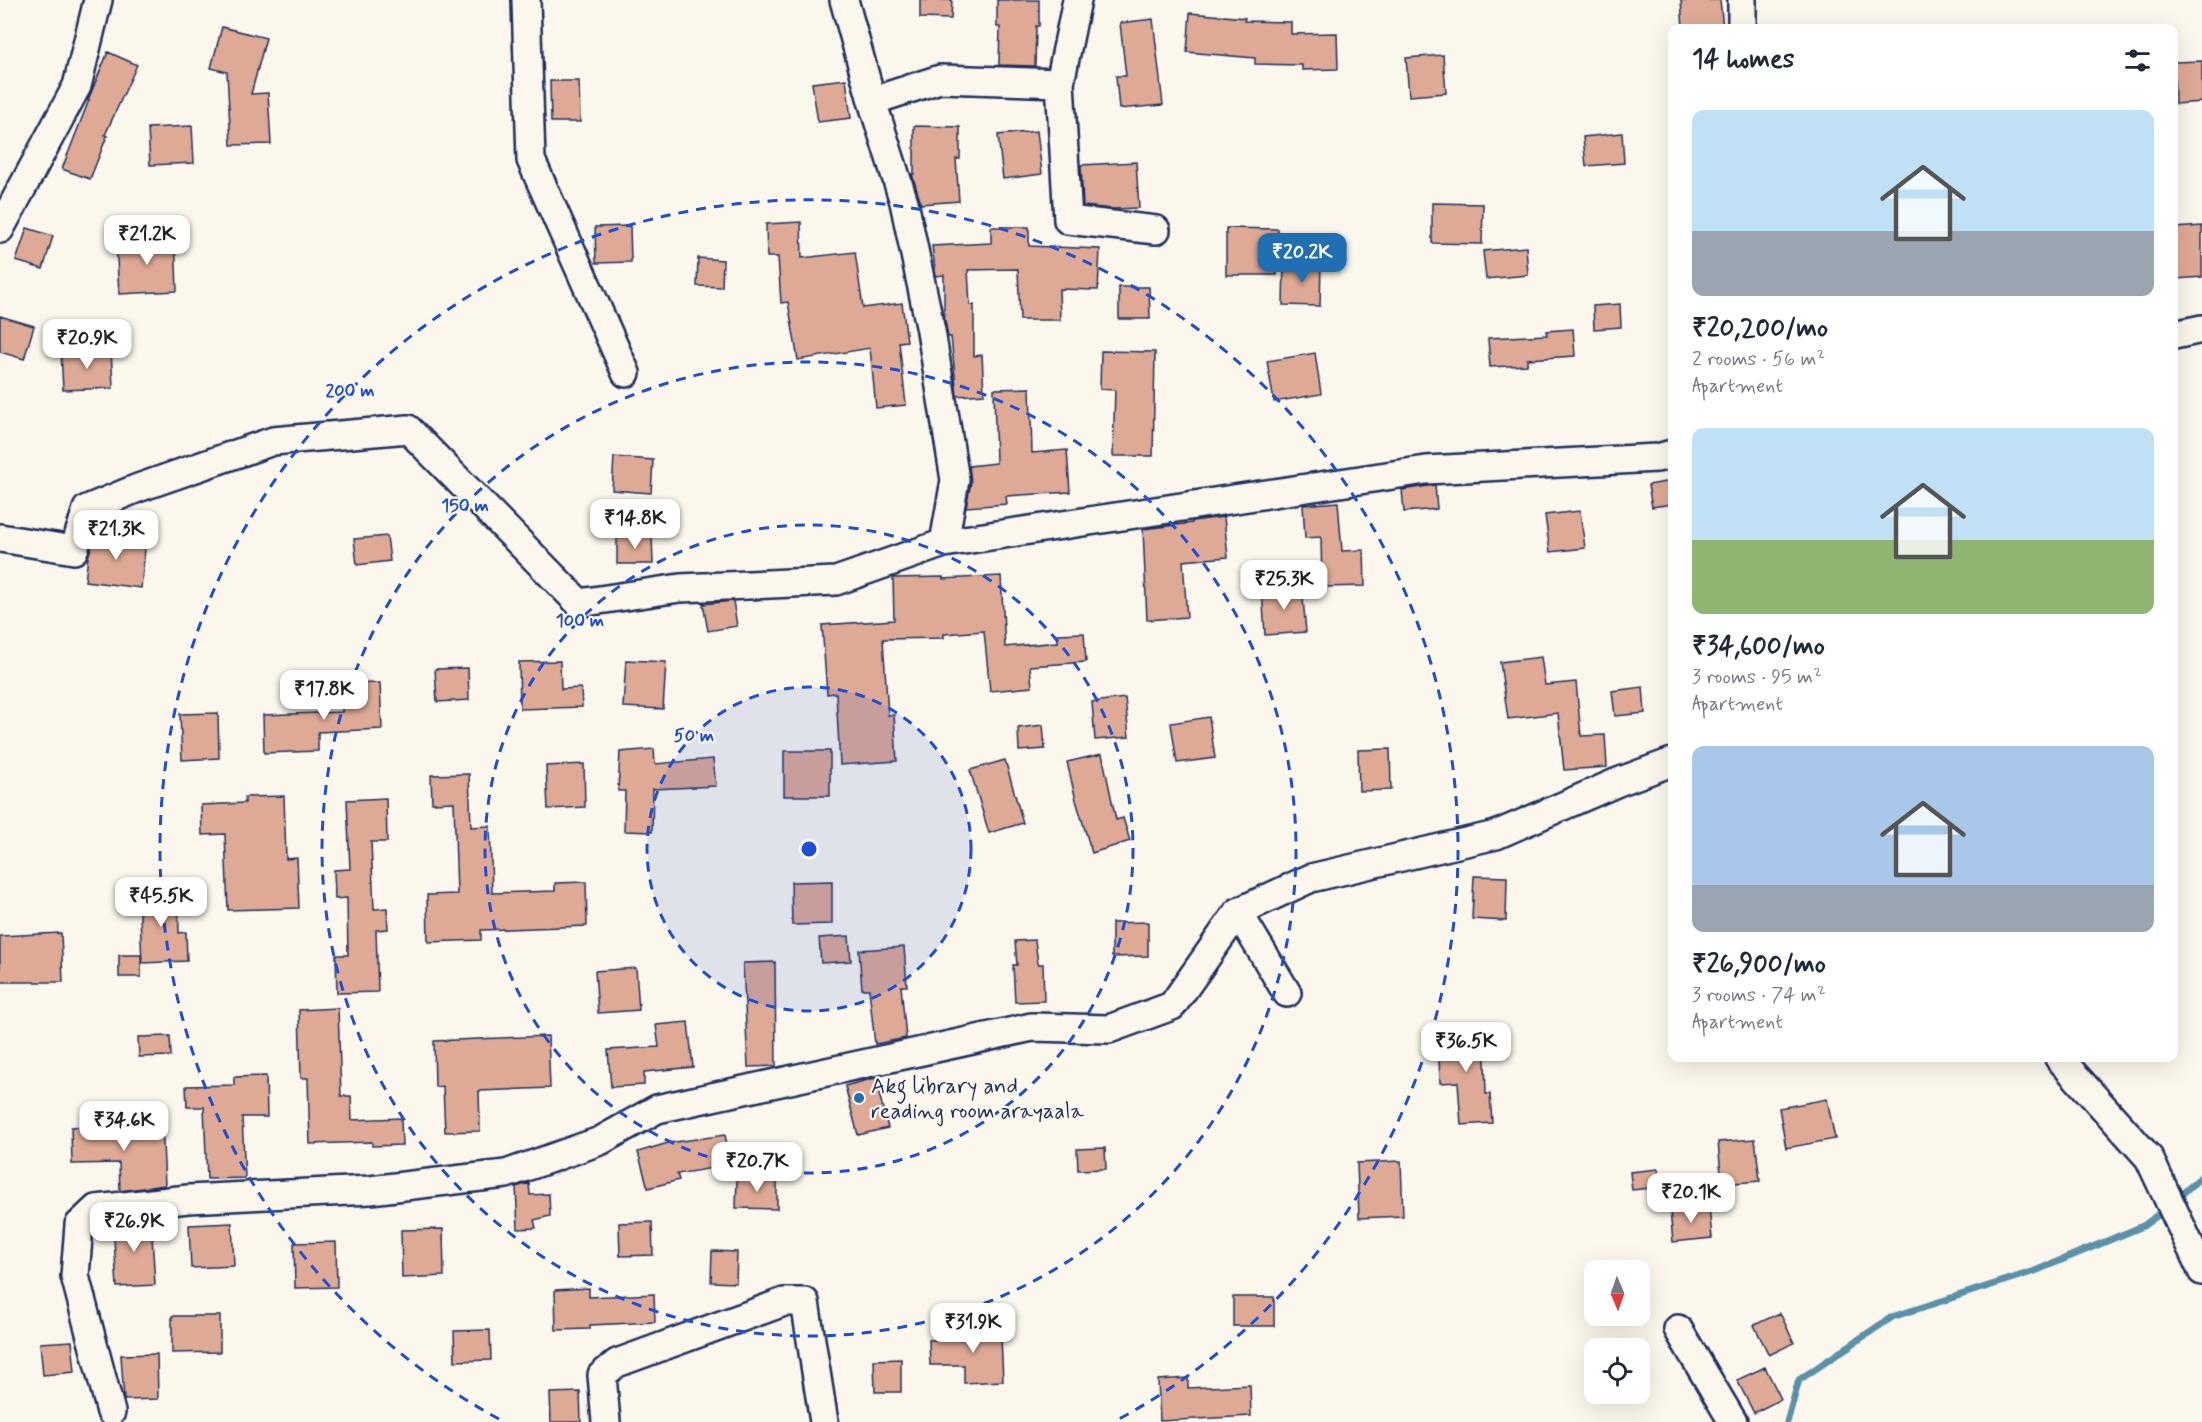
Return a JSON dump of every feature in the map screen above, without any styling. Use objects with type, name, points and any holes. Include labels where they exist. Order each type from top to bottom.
[{"type":"street","points":[[0,229],[77,86],[98,0]]},
{"type":"street","points":[[526,0],[531,160],[626,373]]},
{"type":"street","points":[[843,0],[904,202],[931,331],[955,480],[944,543]]},
{"type":"street","points":[[1077,0],[1060,83],[1068,220],[1156,230]]},
{"type":"street","points":[[1742,0],[1742,24]]},
{"type":"street","points":[[872,101],[940,79],[1060,83]]},
{"type":"street","points":[[2178,334],[2202,330]]},
{"type":"street","points":[[0,538],[75,550],[87,509],[138,488],[273,441],[408,429],[579,603],[680,588],[836,581],[944,543],[1426,470],[1657,458],[1668,455]]},
{"type":"street","points":[[111,1413],[75,1276],[79,1225],[96,1209],[188,1199],[370,1191],[506,1174],[600,1141],[657,1109],[1032,1027],[1109,1029],[1172,1006],[1238,912],[1311,878],[1496,835],[1618,782],[1668,763]]},
{"type":"street","points":[[1238,912],[1287,993]]},
{"type":"street","points":[[2063,1062],[2149,1158],[2202,1271]]},
{"type":"street","points":[[606,1422],[602,1375],[617,1363],[784,1302],[805,1302],[824,1422]]},
{"type":"street","points":[[1678,1329],[1732,1422]]},
{"type":"building","points":[[920,0],[952,0],[951,19],[920,18]]},
{"type":"building","points":[[997,0],[1039,0],[1035,66],[999,65],[1000,27],[997,27]]},
{"type":"building","points":[[1681,0],[1720,0],[1723,24],[1683,24]]},
{"type":"building","points":[[1190,13],[1245,18],[1244,21],[1291,22],[1291,34],[1337,33],[1338,69],[1302,70],[1302,65],[1255,64],[1255,58],[1187,52]]},
{"type":"building","points":[[1153,19],[1163,105],[1119,109],[1116,76],[1126,76],[1120,23]]},
{"type":"building","points":[[222,27],[266,38],[251,94],[268,93],[271,144],[231,145],[227,72],[211,68]]},
{"type":"building","points":[[108,52],[137,65],[105,135],[107,136],[90,179],[62,169]]},
{"type":"building","points":[[1443,55],[1446,93],[1409,96],[1406,58]]},
{"type":"building","points":[[2202,61],[2202,102],[2178,104],[2178,62]]},
{"type":"building","points":[[846,79],[851,118],[818,122],[812,83]]},
{"type":"building","points":[[550,81],[579,81],[580,122],[551,122]]},
{"type":"building","points":[[192,126],[194,163],[150,165],[148,128]]},
{"type":"building","points":[[914,126],[960,127],[960,159],[956,159],[959,201],[921,204],[912,174],[914,174]]},
{"type":"building","points":[[1037,131],[1042,174],[1003,179],[998,135]]},
{"type":"building","points":[[1622,133],[1624,163],[1586,166],[1583,137]]},
{"type":"building","points":[[1136,162],[1139,208],[1113,209],[1083,206],[1081,165]]},
{"type":"building","points":[[1432,203],[1483,204],[1482,244],[1432,243]]},
{"type":"building","points":[[801,222],[802,258],[855,252],[863,308],[902,303],[907,341],[899,342],[906,405],[876,408],[870,348],[798,360],[788,302],[781,303],[778,257],[767,257],[766,224]]},
{"type":"building","points":[[630,226],[631,262],[596,263],[595,227]]},
{"type":"building","points":[[2202,226],[2202,277],[2178,279],[2178,228]]},
{"type":"building","points":[[991,227],[1029,227],[1029,246],[1100,249],[1098,290],[1059,289],[1060,320],[1020,320],[1018,269],[968,270],[970,305],[974,305],[974,356],[982,355],[984,394],[957,396],[951,337],[948,337],[944,315],[944,275],[936,276],[932,246],[991,243]]},
{"type":"building","points":[[27,228],[53,236],[43,269],[16,261]]},
{"type":"building","points":[[1226,228],[1278,229],[1277,275],[1226,275]]},
{"type":"building","points":[[175,238],[177,291],[119,294],[116,241]]},
{"type":"building","points":[[1526,247],[1528,275],[1486,279],[1483,251]]},
{"type":"building","points":[[698,258],[723,260],[722,287],[697,286]]},
{"type":"building","points":[[1284,263],[1321,264],[1320,306],[1283,305]]},
{"type":"building","points":[[1119,287],[1149,287],[1150,319],[1119,319]]},
{"type":"building","points":[[1620,304],[1621,327],[1594,329],[1593,306]]},
{"type":"building","points":[[0,316],[34,326],[24,359],[0,352]]},
{"type":"building","points":[[1573,329],[1575,356],[1527,359],[1527,365],[1490,367],[1488,338],[1547,335],[1546,331]]},
{"type":"building","points":[[111,349],[113,388],[63,390],[61,351]]},
{"type":"building","points":[[1101,351],[1155,352],[1153,456],[1113,456],[1115,390],[1100,389]]},
{"type":"building","points":[[1315,353],[1321,394],[1274,402],[1267,361]]},
{"type":"building","points":[[1030,388],[1032,453],[1067,450],[1070,492],[1006,496],[1007,504],[966,507],[971,482],[969,466],[996,463],[994,389]]},
{"type":"building","points":[[614,457],[653,460],[651,493],[612,490]]},
{"type":"building","points":[[1668,482],[1668,505],[1652,507],[1648,485]]},
{"type":"building","points":[[1435,485],[1437,509],[1404,512],[1402,490]]},
{"type":"building","points":[[1338,502],[1342,551],[1364,550],[1365,586],[1322,587],[1321,537],[1305,538],[1303,505]]},
{"type":"building","points":[[1580,511],[1585,548],[1550,552],[1545,515]]},
{"type":"building","points":[[1224,517],[1228,557],[1183,561],[1187,617],[1147,620],[1143,529]]},
{"type":"building","points":[[96,533],[146,539],[141,588],[85,581],[88,557]]},
{"type":"building","points":[[652,535],[653,564],[617,564],[617,536]]},
{"type":"building","points":[[387,536],[390,561],[357,565],[354,539]]},
{"type":"building","points":[[1001,576],[1005,647],[1058,642],[1057,634],[1084,633],[1086,662],[1030,666],[1032,687],[990,691],[984,631],[944,634],[944,638],[883,639],[888,715],[894,715],[897,761],[840,765],[836,693],[827,694],[822,625],[894,620],[893,578],[943,577],[943,579]]},
{"type":"building","points":[[1302,587],[1306,632],[1265,635],[1262,590]]},
{"type":"building","points":[[733,601],[737,626],[708,631],[703,604]]},
{"type":"building","points":[[1541,657],[1545,685],[1576,682],[1581,736],[1605,735],[1607,767],[1564,770],[1558,713],[1508,719],[1500,662]]},
{"type":"building","points":[[626,660],[666,662],[663,709],[623,707]]},
{"type":"building","points":[[560,661],[561,689],[581,688],[582,707],[520,709],[519,662]]},
{"type":"building","points":[[468,668],[469,700],[437,702],[435,669]]},
{"type":"building","points":[[380,683],[382,729],[318,732],[318,751],[264,753],[263,715],[342,712],[342,684]]},
{"type":"building","points":[[1643,687],[1645,713],[1615,716],[1612,691]]},
{"type":"building","points":[[1125,698],[1129,737],[1095,740],[1092,702]]},
{"type":"building","points":[[218,713],[219,758],[182,760],[180,714]]},
{"type":"building","points":[[1209,717],[1215,758],[1177,763],[1171,723]]},
{"type":"building","points":[[1043,725],[1045,749],[1019,751],[1018,728]]},
{"type":"building","points":[[654,749],[655,764],[713,759],[716,786],[653,789],[652,832],[624,831],[625,791],[618,791],[620,752]]},
{"type":"building","points":[[1390,749],[1391,790],[1359,791],[1358,750]]},
{"type":"building","points":[[784,751],[830,751],[830,796],[784,796]]},
{"type":"building","points":[[1102,754],[1116,820],[1123,818],[1130,841],[1092,853],[1067,762]]},
{"type":"building","points":[[1005,760],[1023,823],[989,833],[970,770]]},
{"type":"building","points":[[584,764],[585,807],[548,809],[546,766]]},
{"type":"building","points":[[469,774],[471,827],[490,826],[492,893],[555,891],[555,883],[586,882],[587,926],[481,930],[481,940],[428,942],[427,895],[457,894],[454,802],[432,803],[431,775]]},
{"type":"building","points":[[284,796],[286,859],[297,858],[299,908],[228,910],[225,834],[202,835],[201,805],[245,803],[245,797]]},
{"type":"building","points":[[386,798],[387,842],[371,842],[374,909],[387,908],[388,929],[376,930],[378,992],[337,993],[336,955],[348,955],[347,898],[335,899],[334,870],[350,869],[347,800]]},
{"type":"building","points":[[1474,876],[1507,877],[1506,921],[1472,919]]},
{"type":"building","points":[[832,881],[832,924],[792,925],[791,882]]},
{"type":"building","points":[[178,890],[179,933],[186,932],[187,961],[142,963],[139,892]]},
{"type":"building","points":[[1148,922],[1148,956],[1112,957],[1112,923]]},
{"type":"building","points":[[61,933],[63,982],[0,982],[0,936]]},
{"type":"building","points":[[849,936],[851,961],[821,963],[819,938]]},
{"type":"building","points":[[1035,940],[1038,964],[1043,964],[1044,1001],[1015,1002],[1013,965],[1017,965],[1015,941]]},
{"type":"building","points":[[904,947],[907,986],[901,986],[906,1038],[875,1044],[869,989],[862,989],[859,950]]},
{"type":"building","points":[[119,955],[141,955],[141,977],[119,977]]},
{"type":"building","points":[[775,962],[776,1066],[748,1067],[743,963]]},
{"type":"building","points":[[636,968],[639,1010],[598,1013],[595,971]]},
{"type":"building","points":[[338,1008],[341,1096],[351,1096],[352,1120],[401,1118],[402,1145],[372,1146],[372,1142],[310,1144],[308,1078],[301,1078],[299,1010]]},
{"type":"building","points":[[688,1022],[693,1067],[644,1072],[644,1085],[611,1087],[608,1050],[659,1047],[656,1025]]},
{"type":"building","points":[[1484,1030],[1486,1094],[1490,1094],[1492,1123],[1461,1125],[1458,1082],[1440,1083],[1438,1032]]},
{"type":"building","points":[[170,1036],[171,1056],[139,1057],[138,1037]]},
{"type":"building","points":[[548,1036],[550,1088],[479,1091],[480,1131],[445,1132],[443,1086],[435,1087],[434,1041]]},
{"type":"building","points":[[266,1076],[267,1117],[242,1117],[245,1178],[207,1179],[204,1107],[187,1107],[186,1086],[234,1085],[234,1077]]},
{"type":"building","points":[[875,1078],[888,1128],[858,1135],[845,1086]]},
{"type":"building","points":[[1827,1099],[1835,1139],[1786,1148],[1779,1108]]},
{"type":"building","points":[[162,1122],[165,1185],[120,1191],[119,1163],[72,1164],[71,1127]]},
{"type":"building","points":[[725,1135],[731,1165],[677,1174],[679,1180],[648,1188],[638,1152],[668,1143]]},
{"type":"building","points":[[1755,1139],[1760,1181],[1722,1184],[1718,1142]]},
{"type":"building","points":[[1105,1148],[1106,1169],[1078,1170],[1077,1149]]},
{"type":"building","points":[[1401,1161],[1403,1216],[1359,1218],[1357,1163]]},
{"type":"building","points":[[1658,1169],[1660,1187],[1632,1190],[1630,1172]]},
{"type":"building","points":[[737,1178],[777,1178],[777,1209],[736,1208]]},
{"type":"building","points":[[529,1183],[530,1195],[549,1194],[550,1216],[534,1220],[536,1228],[518,1229],[516,1187]]},
{"type":"building","points":[[1709,1206],[1712,1238],[1673,1242],[1670,1210]]},
{"type":"building","points":[[151,1219],[155,1285],[117,1287],[113,1223]]},
{"type":"building","points":[[652,1222],[653,1255],[620,1256],[619,1223]]},
{"type":"building","points":[[232,1223],[234,1266],[191,1268],[189,1225]]},
{"type":"building","points":[[443,1229],[444,1276],[402,1278],[401,1230]]},
{"type":"building","points":[[336,1242],[337,1287],[295,1288],[294,1243]]},
{"type":"building","points":[[712,1251],[737,1252],[736,1283],[711,1282]]},
{"type":"building","points":[[589,1288],[589,1297],[654,1294],[655,1322],[590,1325],[590,1329],[556,1330],[555,1290]]},
{"type":"building","points":[[1233,1297],[1274,1297],[1274,1326],[1233,1326]]},
{"type":"building","points":[[1780,1313],[1794,1343],[1769,1355],[1754,1325]]},
{"type":"building","points":[[172,1316],[220,1316],[220,1352],[172,1353]]},
{"type":"building","points":[[1000,1316],[1003,1381],[964,1383],[964,1365],[930,1365],[929,1340],[977,1339],[977,1333],[984,1333],[983,1317]]},
{"type":"building","points":[[490,1330],[491,1360],[455,1361],[454,1331]]},
{"type":"building","points":[[72,1341],[75,1372],[43,1375],[40,1343]]},
{"type":"building","points":[[157,1354],[158,1399],[124,1400],[121,1355]]},
{"type":"building","points":[[901,1359],[901,1392],[875,1392],[874,1360]]},
{"type":"building","points":[[1765,1367],[1781,1399],[1754,1413],[1737,1380]]},
{"type":"building","points":[[1188,1378],[1188,1388],[1250,1385],[1251,1416],[1160,1421],[1158,1380]]},
{"type":"building","points":[[580,1392],[581,1422],[551,1422],[550,1393]]},
{"type":"waterway","points":[[2181,1195],[2202,1176]]},
{"type":"waterway","points":[[1787,1422],[1799,1380],[1892,1317],[2035,1271],[2143,1226],[2164,1211]]},
{"type":"place","name":"Akg library and reading room arayaala","points":[[859,1098]]}]
